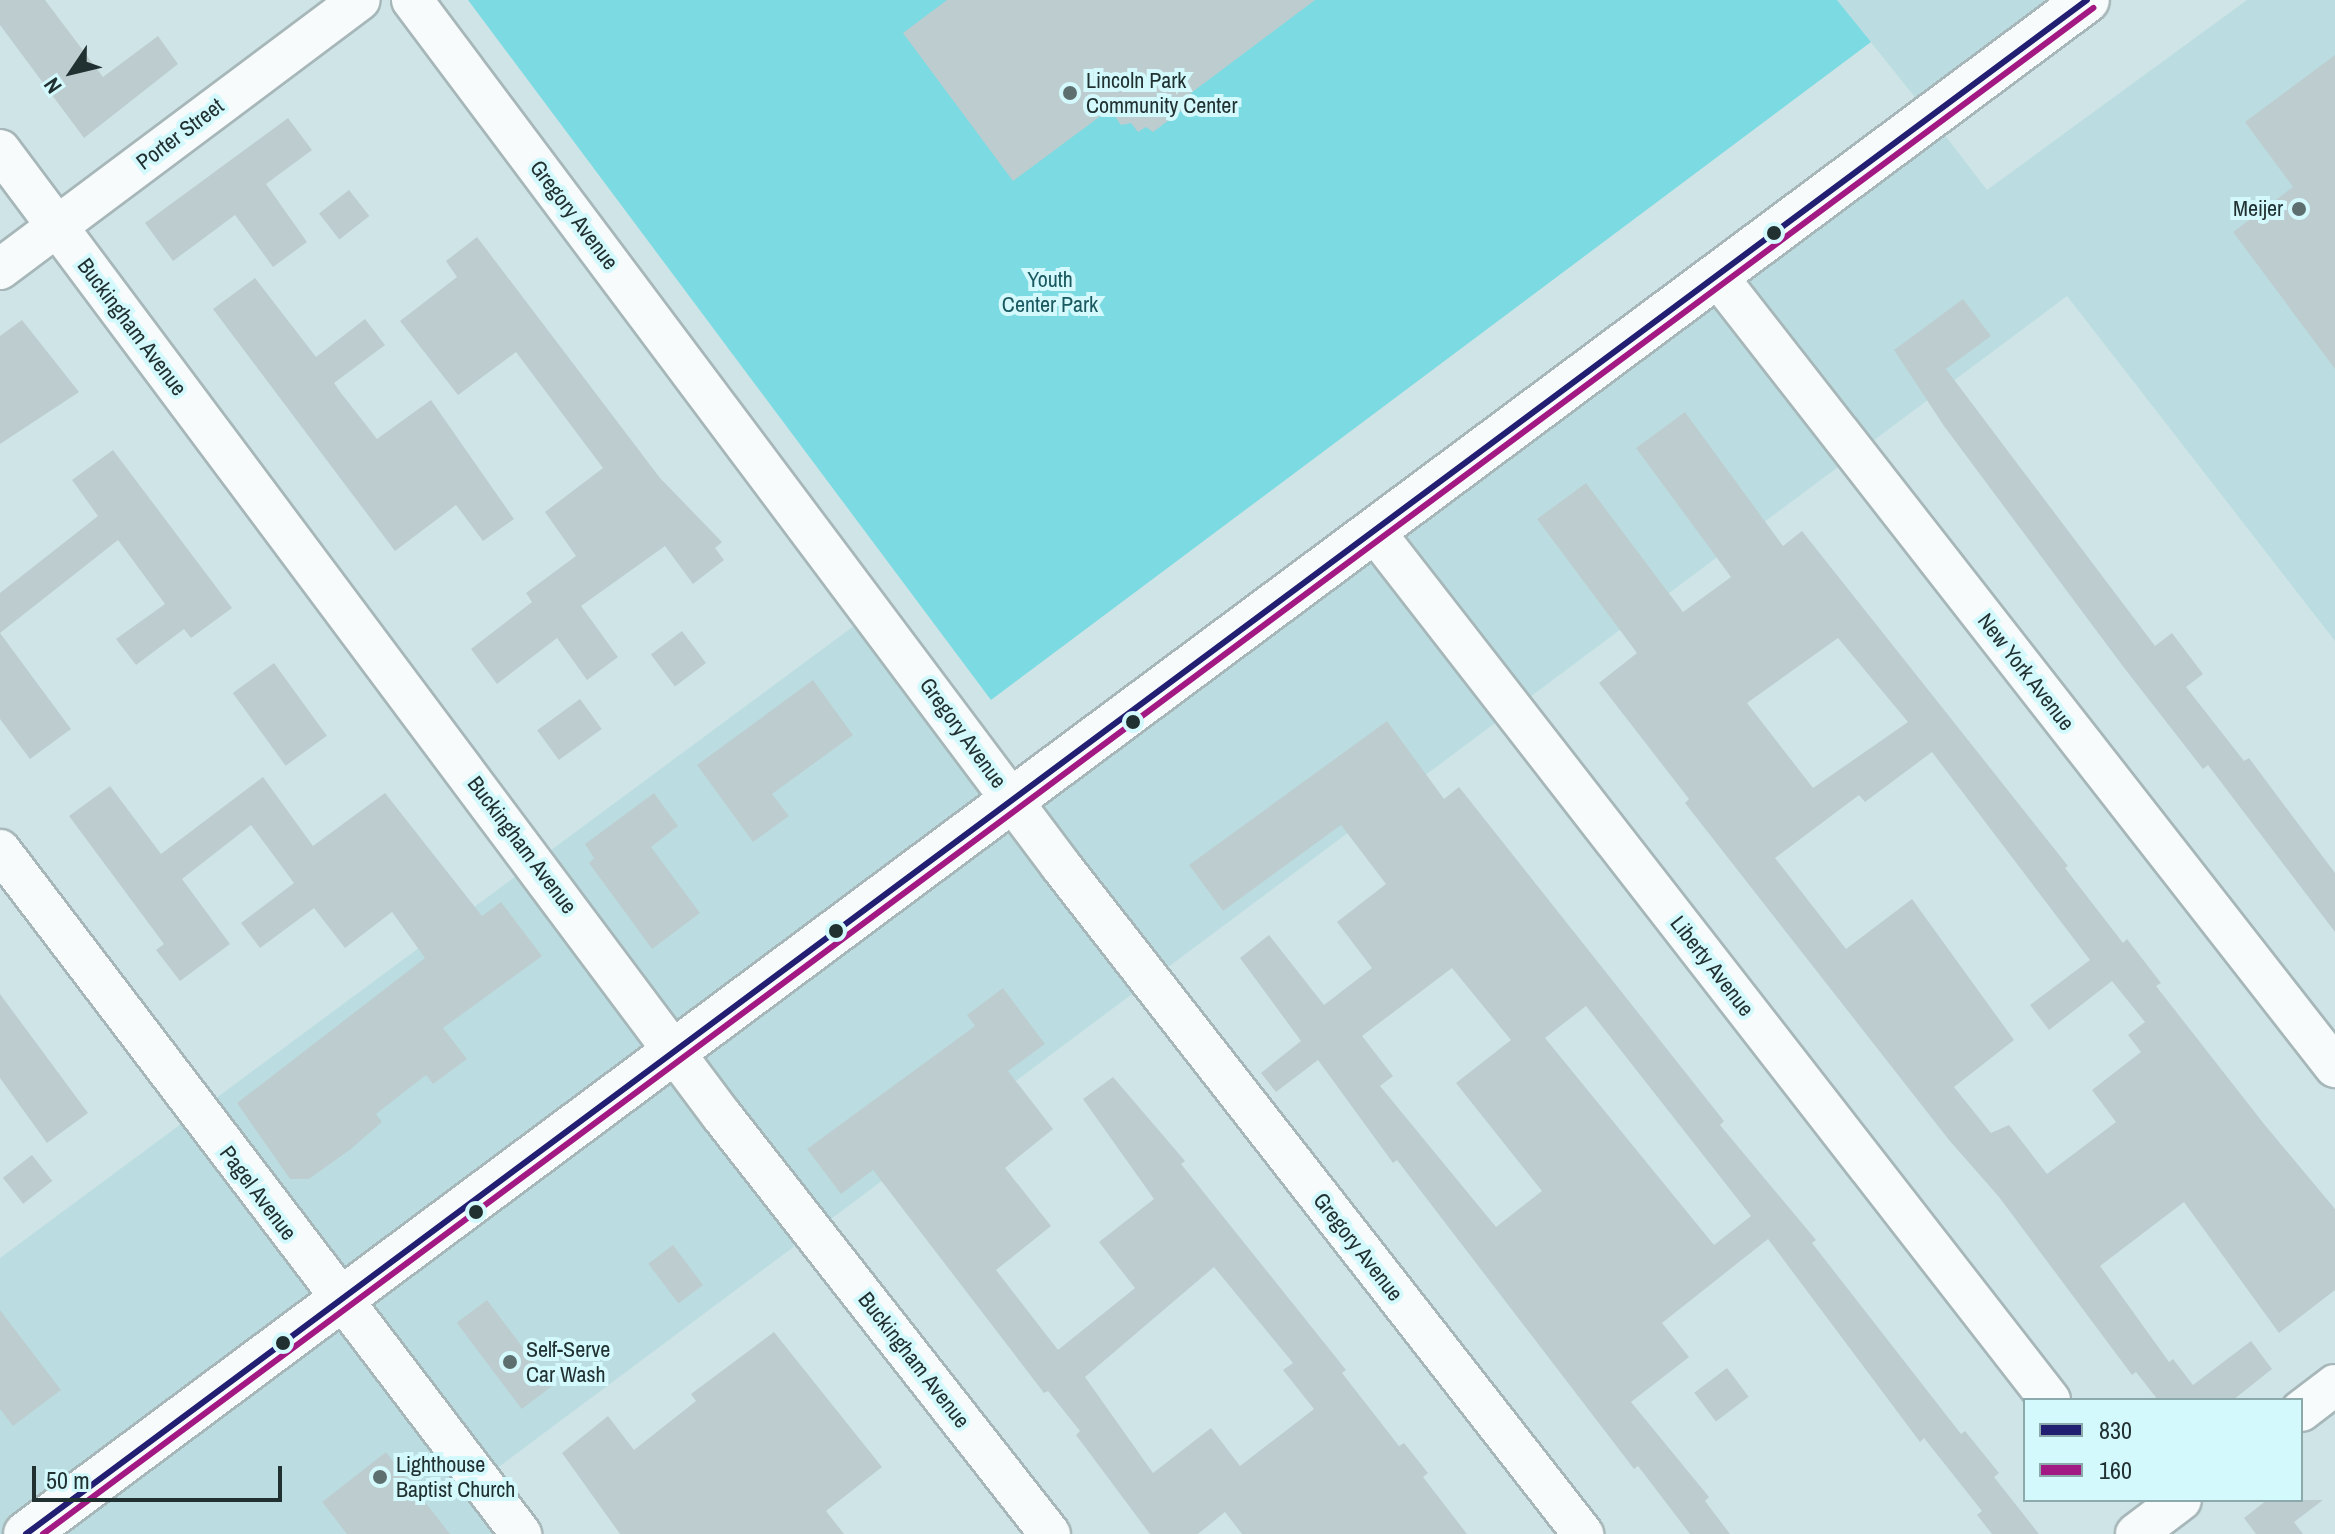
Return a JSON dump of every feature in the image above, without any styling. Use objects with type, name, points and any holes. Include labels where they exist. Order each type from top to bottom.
[{"type":"main road","points":[[26,1534],[2087,0]]},
{"type":"street","name":"Porter Street","points":[[0,269],[360,0]]},
{"type":"street","name":"Gregory Avenue","points":[[412,0],[1013,800],[1583,1534]]},
{"type":"street","name":"Buckingham Avenue","points":[[0,150],[676,1050],[1050,1534]]},
{"type":"street","name":"New York Avenue","points":[[1717,276],[2335,1067]]},
{"type":"street","name":"Liberty Avenue","points":[[1374,531],[2048,1398]]},
{"type":"street","name":"Pagel Avenue","points":[[0,850],[339,1301],[521,1534]]},
{"type":"street","points":[[2303,1409],[2335,1385]]},
{"type":"street","points":[[2142,1523],[2178,1502]]},
{"type":"shaded area","points":[[1837,0],[2087,0],[1931,117],[1987,190],[2247,0],[2335,0],[2335,641],[2067,296],[480,1481],[521,1534],[0,1534],[0,1258],[874,611],[1012,799],[1930,116]]},
{"type":"green space","name":"Youth Center Park","points":[[468,0],[1837,0],[1871,42],[991,700]]},
{"type":"building","points":[[0,0],[45,0],[103,77],[158,36],[178,64],[84,138],[0,25]]},
{"type":"building","name":"Lincoln Park Community Center","points":[[947,0],[1315,0],[1191,93],[1193,102],[1153,132],[1146,127],[1138,132],[1131,123],[1121,125],[1110,109],[1013,181],[903,33]]},
{"type":"building","name":"Meijer","points":[[2335,55],[2335,369],[2233,232],[2293,187],[2245,122]]},
{"type":"building","points":[[288,118],[312,150],[266,184],[307,242],[273,267],[235,215],[173,261],[145,223]]},
{"type":"building","points":[[349,190],[369,216],[339,239],[319,213]]},
{"type":"building","points":[[477,237],[660,478],[722,542],[715,548],[724,560],[693,584],[665,546],[581,606],[618,657],[587,680],[557,638],[497,684],[471,649],[532,602],[526,593],[576,556],[545,512],[603,468],[516,352],[458,395],[400,321],[457,277],[446,261]]},
{"type":"building","points":[[255,278],[316,357],[365,319],[385,345],[334,383],[341,393],[377,439],[431,400],[514,519],[483,541],[456,505],[395,551],[213,309]]},
{"type":"building","points":[[1963,299],[1991,336],[1946,369],[2155,646],[2172,633],[2203,674],[2186,687],[2244,761],[2249,758],[2335,873],[2335,932],[2208,765],[2203,769],[2125,669],[1944,426],[1894,350]]},
{"type":"building","points":[[22,320],[79,392],[0,444],[0,336]]},
{"type":"building","points":[[1685,412],[1783,546],[1802,531],[2068,866],[2065,868],[2123,943],[2127,939],[2161,983],[2156,986],[2335,1209],[2335,1290],[2279,1333],[2184,1202],[2100,1266],[2169,1362],[2173,1359],[2193,1385],[2251,1341],[2272,1369],[2236,1398],[2156,1398],[2136,1372],[2132,1375],[1999,1197],[1949,1140],[1685,803],[1689,799],[1599,683],[1637,653],[1537,519],[1586,483],[1683,612],[1731,577],[1636,448]],"holes":[[[1838,638],[1908,722],[1813,788],[1747,703]],[[1932,752],[2090,960],[2030,1005],[2049,1030],[2112,981],[2145,1022],[2128,1035],[2141,1052],[2092,1090],[2116,1122],[2047,1174],[2009,1125],[1991,1133],[1954,1087],[2014,1040],[1912,899],[1846,949],[1775,858],[1859,795],[1865,802]]]},
{"type":"building","points":[[113,450],[232,608],[191,638],[184,629],[136,665],[116,639],[165,604],[118,540],[0,633],[0,593],[98,516],[72,480]]},
{"type":"building","points":[[682,631],[706,663],[675,686],[651,654]]},
{"type":"building","points":[[0,633],[71,729],[30,759],[0,719]]},
{"type":"building","points":[[274,663],[327,736],[286,766],[233,693]]},
{"type":"building","points":[[813,680],[853,735],[772,794],[789,816],[753,842],[697,765]]},
{"type":"building","points":[[580,699],[602,729],[559,760],[537,730]]},
{"type":"building","points":[[1387,721],[1444,799],[1459,787],[1724,1121],[1720,1125],[1816,1240],[1812,1243],[1961,1434],[1965,1431],[1999,1473],[1994,1477],[2039,1534],[1992,1534],[1977,1515],[1982,1511],[1924,1438],[1920,1442],[1768,1239],[1662,1323],[1689,1357],[1631,1402],[1709,1497],[1705,1501],[1730,1534],[1690,1534],[1638,1466],[1634,1469],[1397,1160],[1393,1163],[1318,1060],[1276,1092],[1261,1073],[1301,1041],[1240,958],[1269,935],[1324,1005],[1372,968],[1337,922],[1386,884],[1341,825],[1223,911],[1189,865]],"holes":[[[1452,968],[1511,1040],[1456,1083],[1542,1191],[1496,1227],[1380,1086],[1393,1076],[1362,1036]],[[1586,1006],[1751,1216],[1714,1245],[1545,1038]]]},
{"type":"building","points":[[263,777],[313,846],[385,793],[482,916],[501,902],[542,956],[443,1028],[467,1059],[433,1084],[426,1075],[376,1114],[382,1122],[309,1179],[290,1179],[237,1103],[425,958],[392,912],[345,948],[314,908],[260,948],[241,923],[294,883],[251,825],[182,879],[230,944],[180,981],[156,950],[164,944],[69,816],[110,786],[161,854]]},
{"type":"building","points":[[654,793],[678,826],[651,847],[700,913],[652,949],[589,863],[594,858],[585,844]]},
{"type":"building","points":[[1003,988],[1045,1044],[1008,1071],[1053,1129],[1005,1168],[1051,1226],[996,1270],[1058,1350],[1135,1288],[1099,1242],[1154,1199],[1083,1099],[1113,1077],[1185,1161],[1181,1164],[1346,1370],[1342,1373],[1399,1446],[1404,1443],[1428,1473],[1423,1477],[1467,1534],[1242,1534],[1225,1512],[1198,1534],[1150,1534],[1076,1435],[1080,1431],[1048,1391],[1044,1393],[873,1170],[841,1194],[807,1149],[975,1026],[967,1015]],"holes":[[[1214,1267],[1293,1363],[1283,1370],[1314,1409],[1240,1466],[1211,1428],[1153,1473],[1085,1377]]]},
{"type":"building","points":[[0,994],[88,1113],[47,1143],[0,1078]]},
{"type":"building","points":[[32,1155],[52,1181],[23,1204],[3,1178]]},
{"type":"building","points":[[673,1245],[703,1285],[678,1304],[648,1264]]},
{"type":"building","name":"Self-Serve Car Wash","points":[[487,1300],[552,1386],[522,1409],[457,1323]]},
{"type":"building","points":[[0,1310],[61,1390],[13,1426],[0,1409]]},
{"type":"building","points":[[774,1332],[882,1467],[826,1511],[844,1534],[620,1534],[562,1453],[608,1416],[634,1450],[696,1401],[691,1394]]},
{"type":"building","points":[[1727,1368],[1749,1397],[1716,1421],[1694,1393]]},
{"type":"building","name":"Lighthouse Baptist Church","points":[[386,1452],[450,1534],[347,1534],[322,1502]]},
{"type":"building","points":[[2323,1500],[2294,1522],[2303,1534],[2256,1534],[2244,1518],[2264,1502]]},
{"type":"transit line","name":"830","points":[[26,1534],[2087,0]]},
{"type":"transit line","name":"160","points":[[43,1534],[2093,8]]},
{"type":"place","name":"Lincoln Park Community Center","points":[[1070,93]]},
{"type":"place","name":"Meijer","points":[[2299,209]]},
{"type":"place","name":"Self-Serve Car Wash","points":[[510,1362]]},
{"type":"place","name":"Lighthouse Baptist Church","points":[[380,1477]]}]
